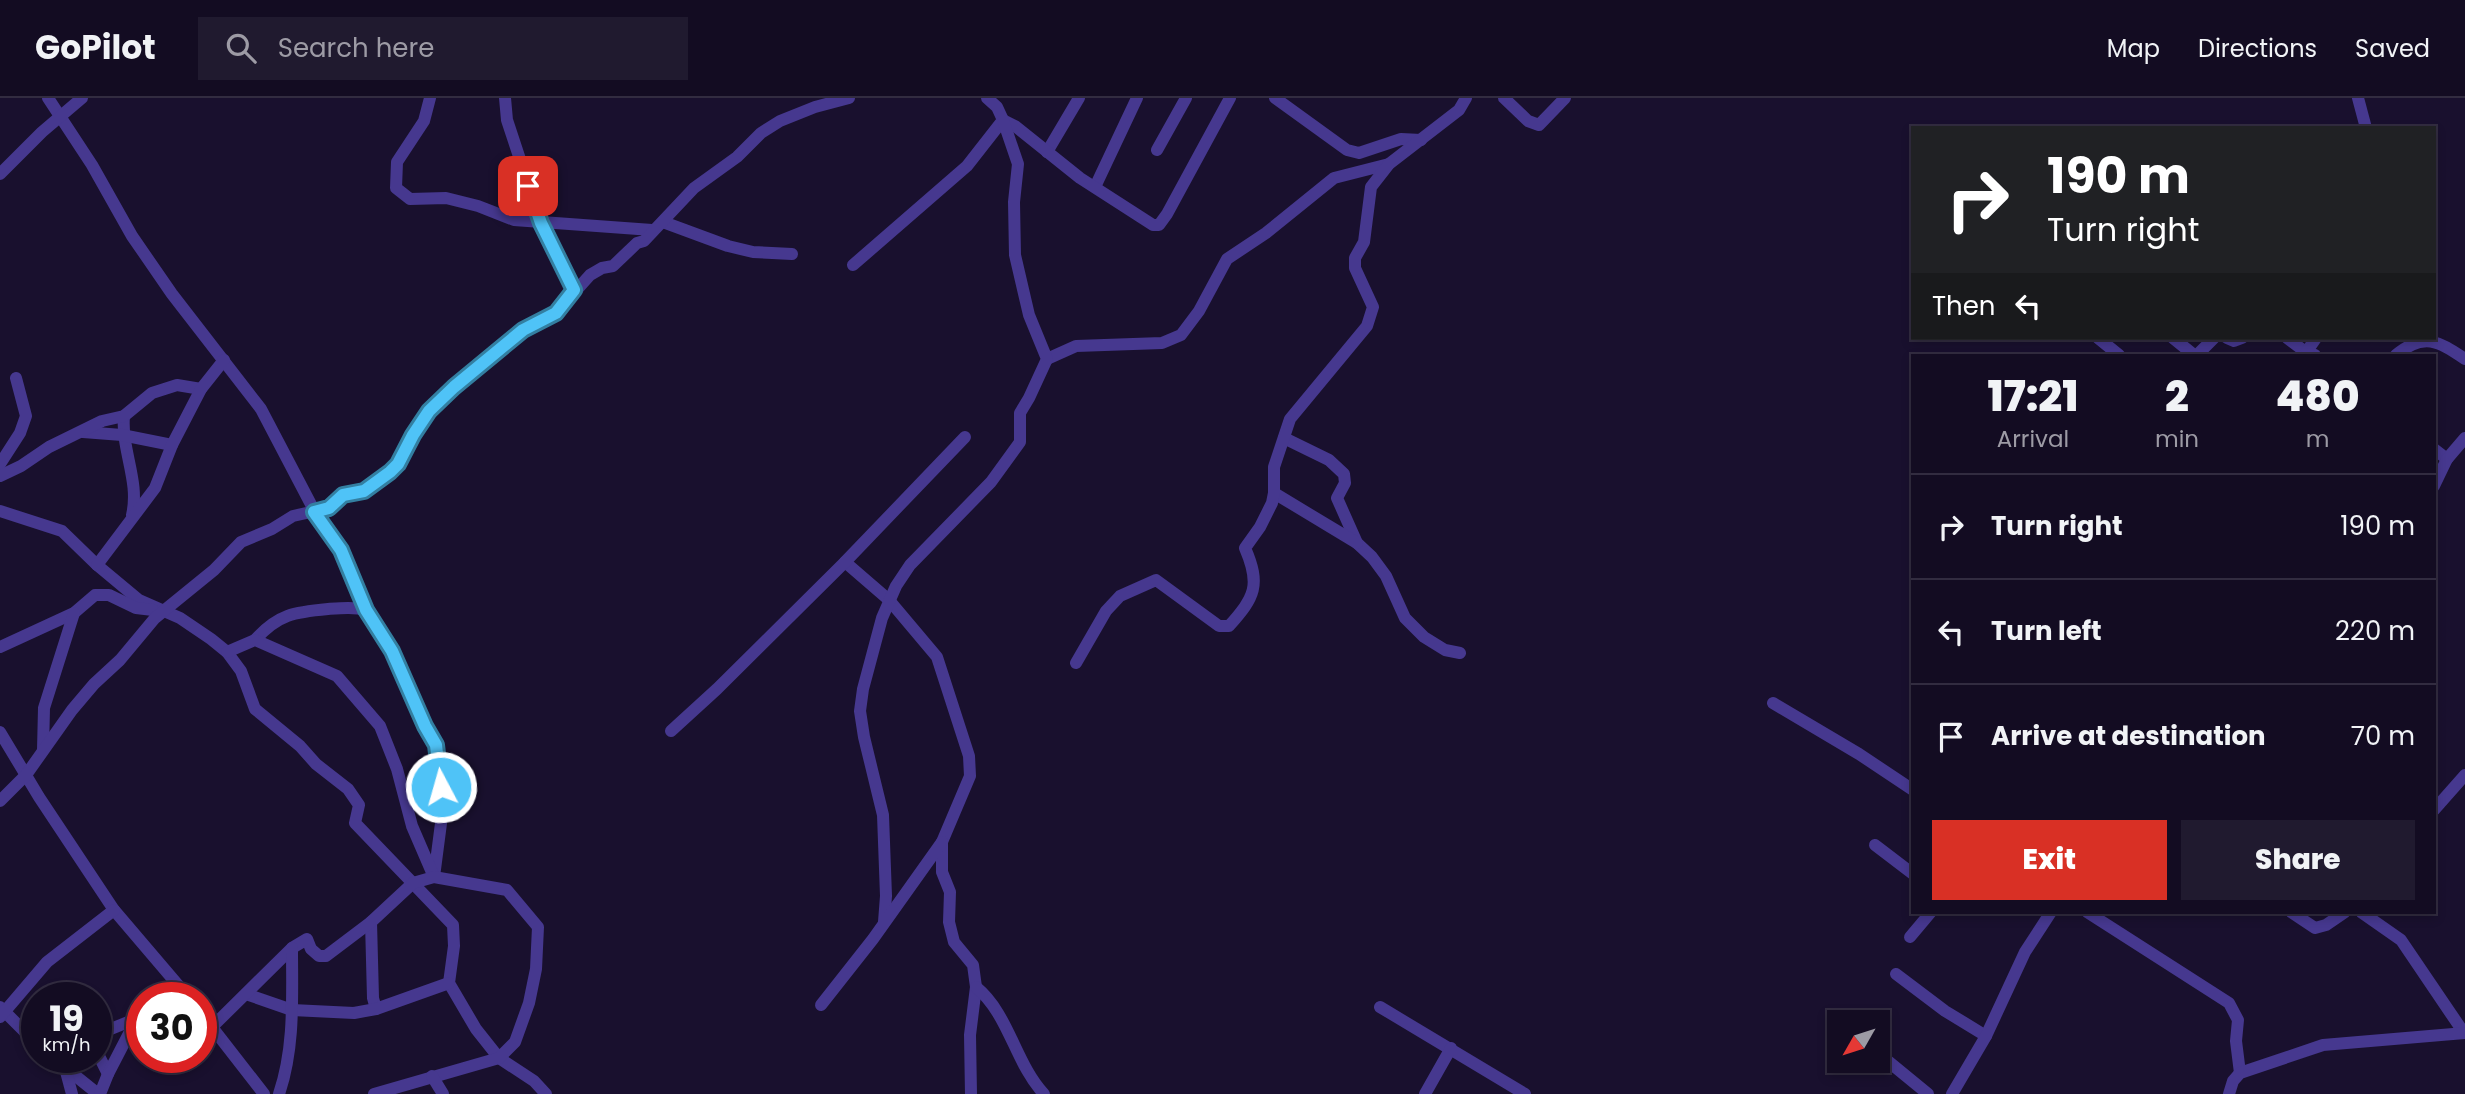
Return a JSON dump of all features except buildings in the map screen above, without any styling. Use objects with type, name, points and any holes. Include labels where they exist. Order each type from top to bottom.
[{"type":"street","points":[[48,98],[92,165],[132,236],[172,294],[261,409],[314,512],[341,550],[366,610],[392,651],[436,745],[443,808],[434,877]]},
{"type":"street","points":[[0,174],[82,98]]},
{"type":"street","points":[[430,98],[424,121],[397,162],[398,192],[410,199],[446,198],[478,206],[514,220],[652,229]]},
{"type":"street","points":[[505,98],[507,120],[541,223],[574,290]]},
{"type":"street","points":[[0,801],[26,775],[94,684],[120,660],[164,611],[214,570],[241,542],[272,529],[293,516],[329,508],[343,495],[364,491],[398,464],[429,411],[454,387],[523,330],[556,313],[574,290],[596,271],[613,266],[637,243],[644,241],[652,229],[663,222],[694,188],[737,157],[768,128],[815,107],[849,98]]},
{"type":"street","points":[[987,98],[997,107],[1018,164],[1014,202],[1015,255],[1029,316],[1047,359]]},
{"type":"street","points":[[1047,152],[1079,98]]},
{"type":"street","points":[[1095,187],[1137,98]]},
{"type":"street","points":[[1157,150],[1186,98]]},
{"type":"street","points":[[1003,120],[1015,126],[1095,187],[1153,225],[1159,225],[1230,98]]},
{"type":"street","points":[[1275,98],[1347,150],[1359,153],[1401,139],[1421,139]]},
{"type":"street","points":[[1076,663],[1106,611],[1120,596],[1156,580],[1219,626],[1229,626],[1245,608],[1255,586],[1245,548],[1260,527],[1274,493],[1273,467],[1290,419],[1367,326],[1373,307],[1356,268],[1355,258],[1364,242],[1371,187],[1389,164],[1459,110],[1466,98]]},
{"type":"street","points":[[1504,98],[1528,121],[1539,125],[1565,98]]},
{"type":"street","points":[[2357,98],[2365,126]]},
{"type":"street","points":[[853,265],[967,166],[1003,120]]},
{"type":"street","points":[[884,922],[886,882],[883,815],[860,711],[873,650],[889,600],[910,565],[991,482],[1020,442],[1020,413],[1047,359],[1076,345],[1162,342],[1181,335],[1199,311],[1227,258],[1266,233],[1334,178],[1389,164]]},
{"type":"street","points":[[663,222],[728,246],[792,254]]},
{"type":"street","points":[[2100,340],[2118,354]]},
{"type":"street","points":[[2176,340],[2195,354]]},
{"type":"street","points":[[2197,354],[2212,340]]},
{"type":"street","points":[[2290,340],[2306,353]]},
{"type":"street","points":[[2397,354],[2414,342],[2430,341],[2437,342],[2465,359]]},
{"type":"street","points":[[97,565],[155,488],[172,444],[201,389],[224,360]]},
{"type":"street","points":[[0,464],[20,433],[26,416],[16,378]]},
{"type":"street","points":[[0,476],[49,447],[102,421],[124,416],[152,393],[177,385],[201,389]]},
{"type":"street","points":[[124,416],[122,435],[135,488],[130,521]]},
{"type":"street","points":[[83,432],[122,435],[172,444]]},
{"type":"street","points":[[671,731],[845,562],[965,437]]},
{"type":"street","points":[[1284,438],[1329,460],[1344,474],[1345,483],[1336,498],[1357,543]]},
{"type":"street","points":[[2436,482],[2447,459],[2465,438]]},
{"type":"street","points":[[2436,451],[2447,459]]},
{"type":"street","points":[[1274,493],[1357,543],[1372,556],[1386,576],[1405,618],[1413,628],[1445,650],[1460,653]]},
{"type":"street","points":[[0,511],[62,531],[139,600],[196,628],[227,652],[241,671],[255,709],[348,789],[359,805],[355,823],[453,925],[454,946],[449,983],[476,1029],[499,1058],[534,1081],[547,1094]]},
{"type":"street","points":[[821,1005],[942,842],[970,776],[969,756],[937,657],[889,600],[845,562]]},
{"type":"street","points":[[0,647],[74,613],[95,595],[109,595],[136,608],[164,611]]},
{"type":"street","points":[[227,652],[255,640],[267,626],[293,612],[353,607],[366,610]]},
{"type":"street","points":[[43,750],[44,708],[74,613]]},
{"type":"street","points":[[255,640],[337,676],[380,726],[397,769],[412,826],[434,877]]},
{"type":"street","points":[[1773,702],[1860,754],[1911,789]]},
{"type":"street","points":[[0,732],[114,910],[175,982]]},
{"type":"street","points":[[2436,808],[2465,775]]},
{"type":"street","points":[[942,842],[942,872],[950,891],[949,922],[954,942],[973,965],[975,987],[970,1035],[971,1094]]},
{"type":"street","points":[[1875,845],[1911,872]]},
{"type":"street","points":[[217,1022],[292,948],[307,939],[319,956],[326,956],[371,922],[413,883],[434,877],[507,890],[538,927],[536,969],[530,1003],[515,1042],[499,1058],[374,1094]]},
{"type":"street","points":[[21,1030],[1,1012],[47,962],[114,910]]},
{"type":"street","points":[[1910,937],[1929,914]]},
{"type":"street","points":[[1954,1094],[1986,1036],[2025,952],[2050,914]]},
{"type":"street","points":[[2090,914],[2230,1003],[2238,1020],[2236,1041],[2240,1073]]},
{"type":"street","points":[[2294,914],[2315,928],[2326,925],[2342,914]]},
{"type":"street","points":[[2229,1094],[2240,1073],[2323,1045],[2465,1033],[2401,940],[2364,914]]},
{"type":"street","points":[[371,922],[373,998],[376,1009]]},
{"type":"street","points":[[279,1094],[286,1073],[292,1010],[292,948]]},
{"type":"street","points":[[1896,974],[1945,1011],[1986,1036]]},
{"type":"street","points":[[246,994],[292,1010],[354,1013],[376,1009],[449,983]]},
{"type":"street","points":[[975,987],[988,997],[1029,1075],[1044,1094]]},
{"type":"street","points":[[1380,1007],[1525,1094]]},
{"type":"street","points":[[217,1031],[264,1094]]},
{"type":"street","points":[[72,1073],[99,1094],[126,1041]]},
{"type":"street","points":[[1425,1094],[1451,1048]]},
{"type":"street","points":[[1890,1062],[1928,1094]]},
{"type":"street","points":[[66,1073],[72,1094]]},
{"type":"street","points":[[432,1076],[443,1094]]},
{"type":"street","points":[[1906,1094],[1915,1081]]},
{"type":"route","points":[[441,787],[436,745],[392,651],[366,610],[341,550],[314,512],[329,508],[343,495],[364,491],[390,472],[398,464],[429,411],[497,350],[523,330],[556,313],[574,290],[541,223],[528,186]]}]
